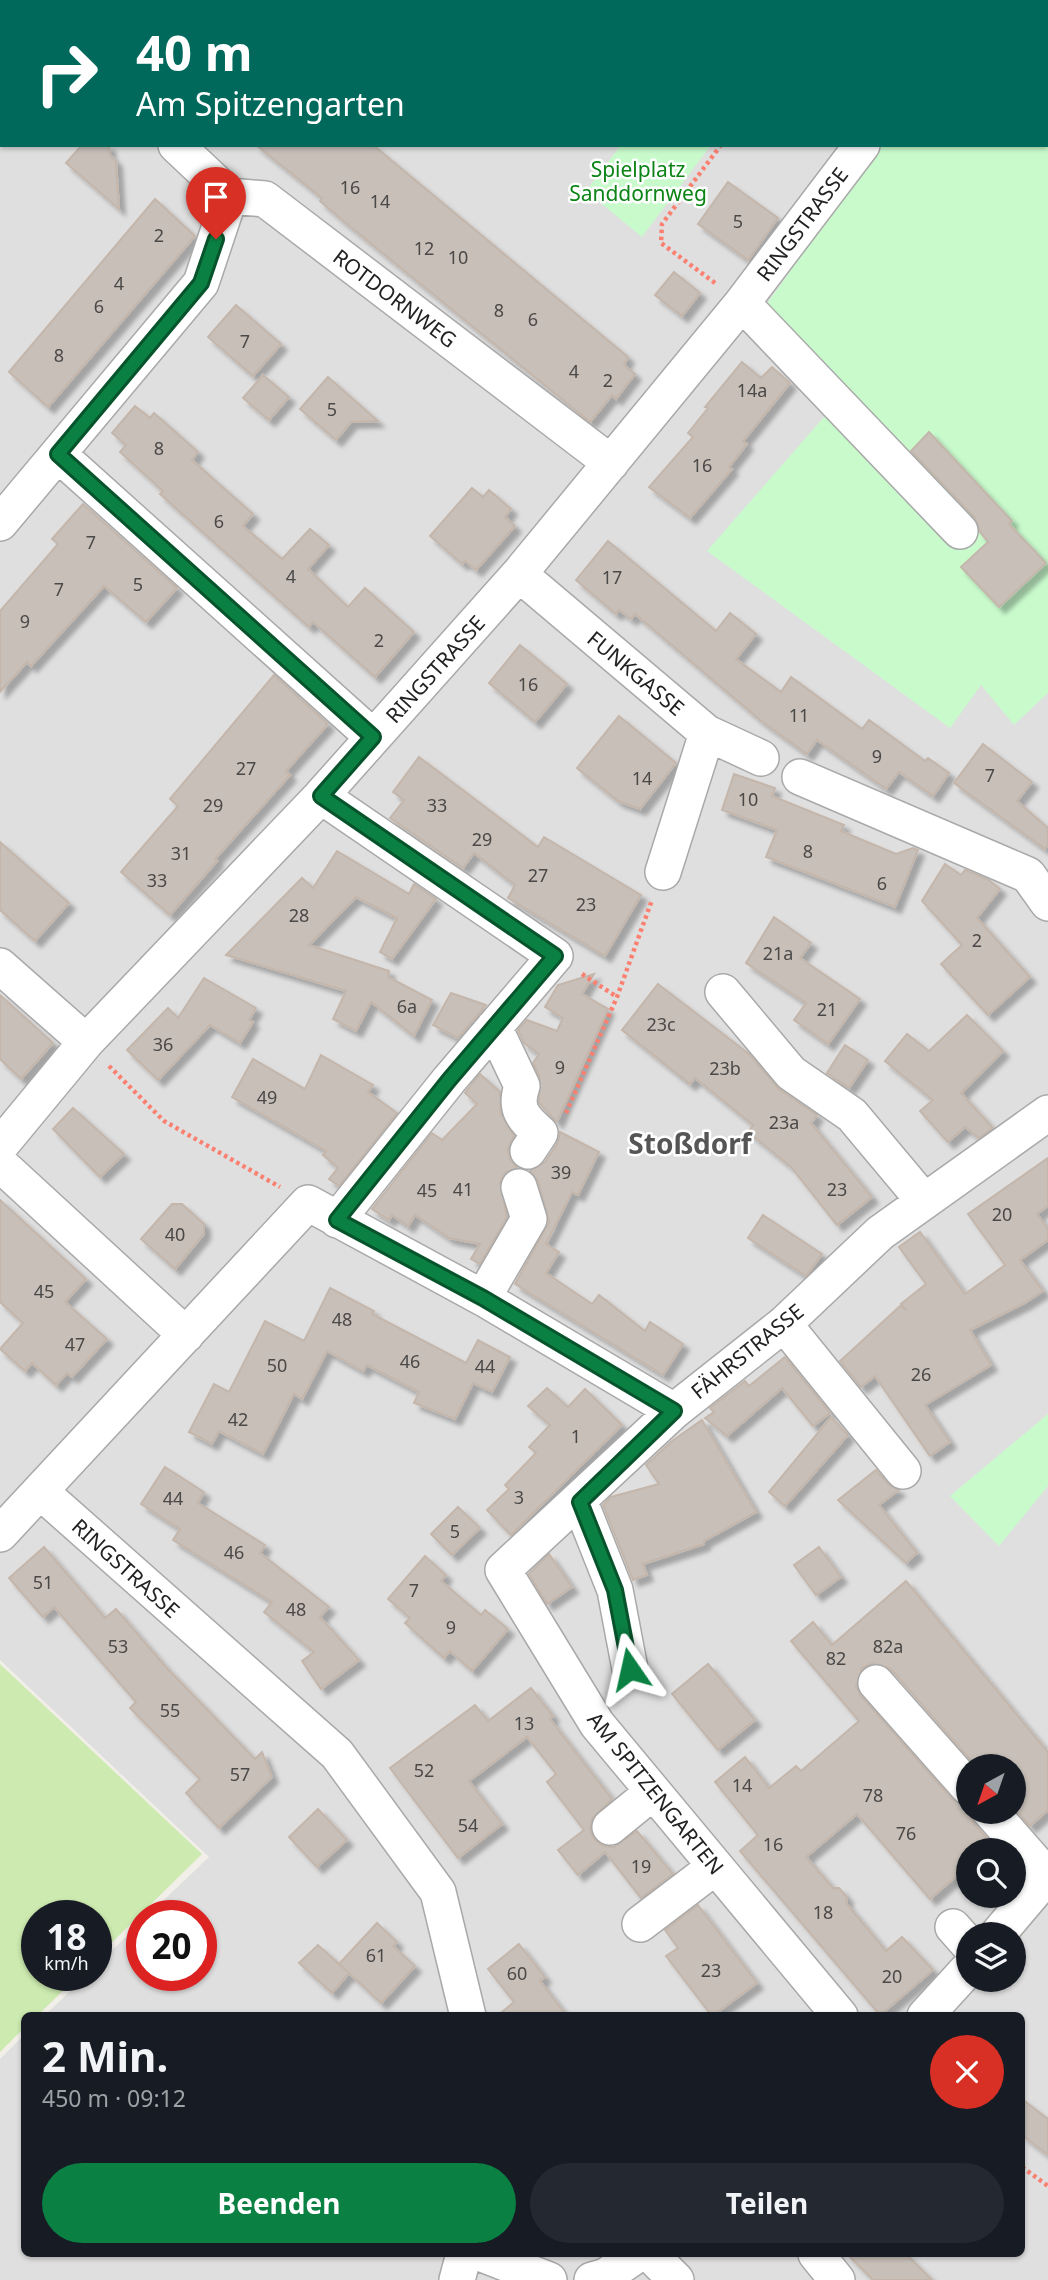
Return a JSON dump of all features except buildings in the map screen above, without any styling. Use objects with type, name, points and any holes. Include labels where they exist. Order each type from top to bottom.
[{"type":"street","points":[[0,523],[201,283],[230,196],[178,147]]},
{"type":"street","name":"RINGSTRASSE","points":[[0,1146],[86,1042],[321,796],[519,575],[742,303],[860,147]]},
{"type":"street","name":"ROTDORNWEG","points":[[230,196],[265,199],[611,463]]},
{"type":"street","name":"RINGSTRASSE","points":[[742,303],[960,531]]},
{"type":"street","points":[[58,454],[373,737]]},
{"type":"street","name":"FUNKGASSE","points":[[519,575],[707,733],[761,758]]},
{"type":"street","points":[[663,872],[707,733]]},
{"type":"street","points":[[800,777],[1028,875],[1048,903]]},
{"type":"street","points":[[0,1534],[186,1335],[323,1212],[494,1027],[555,956],[321,796]]},
{"type":"street","points":[[0,966],[86,1042]]},
{"type":"street","points":[[723,992],[791,1073],[852,1115],[924,1201]]},
{"type":"street","points":[[494,1027],[522,1086],[517,1099],[521,1116],[540,1133],[528,1151]]},
{"type":"street","name":"FÄHRSTRASSE","points":[[323,1212],[483,1298],[674,1411],[783,1324],[880,1233],[1048,1113]]},
{"type":"street","points":[[0,1164],[186,1335]]},
{"type":"street","points":[[483,1298],[528,1219],[519,1187]]},
{"type":"street","points":[[783,1324],[903,1471]]},
{"type":"street","name":"AM SPITZENGARTEN","points":[[674,1411],[580,1502],[503,1570],[597,1724],[837,2012]]},
{"type":"street","name":"RINGSTRASSE","points":[[41,1492],[337,1754],[438,1892],[467,2012]]},
{"type":"street","points":[[580,1502],[615,1590],[630,1669]]},
{"type":"street","points":[[876,1683],[956,1773]]},
{"type":"street","points":[[610,1827],[653,1792]]},
{"type":"street","points":[[1002,1824],[1048,1875],[1008,1922]]},
{"type":"street","points":[[640,1924],[715,1867]]},
{"type":"street","points":[[929,2012],[956,1982]]},
{"type":"street","points":[[457,2280],[463,2257]]},
{"type":"street","points":[[490,2257],[549,2280]]},
{"type":"street","points":[[592,2280],[606,2276],[634,2257]]},
{"type":"street","points":[[653,2257],[676,2280]]},
{"type":"street","points":[[818,2257],[837,2280]]},
{"type":"path","points":[[720,147],[662,225],[662,243],[742,303]]},
{"type":"path","points":[[561,1124],[617,997],[663,872]]},
{"type":"path","points":[[555,956],[617,997]]},
{"type":"path","points":[[86,1042],[164,1121],[323,1212]]},
{"type":"path","points":[[1025,2169],[1048,2186]]},
{"type":"shaded area","points":[[0,147],[1048,147],[1048,2280],[0,2280],[0,2059],[21,2038],[21,2257],[1025,2257],[1025,2012],[48,2012],[70,1991],[112,1991],[112,1950],[126,1937],[126,1991],[217,1991],[217,1900],[164,1900],[209,1857],[0,1660]]},
{"type":"green space","name":"Spielplatz Sanddornweg","points":[[619,147],[710,147],[642,237],[586,191]]},
{"type":"green space","points":[[880,147],[1048,147],[1048,693],[1014,725],[981,685],[950,728],[707,551],[844,394],[763,309]]},
{"type":"green space","points":[[1048,1414],[1048,1486],[999,1546],[950,1496]]},
{"type":"green space","points":[[0,1664],[202,1854],[155,1900],[126,1900],[126,1929],[112,1942],[112,1900],[21,1900],[21,1991],[63,1991],[41,2012],[21,2012],[21,2031],[0,2052]]},
{"type":"district","name":"Stoßdorf","points":[[690,1143]]},
{"type":"route","points":[[216,239],[201,283],[58,454],[373,737],[321,796],[555,956],[449,1080],[337,1220],[483,1298],[674,1411],[580,1502],[615,1590],[630,1669]]}]
